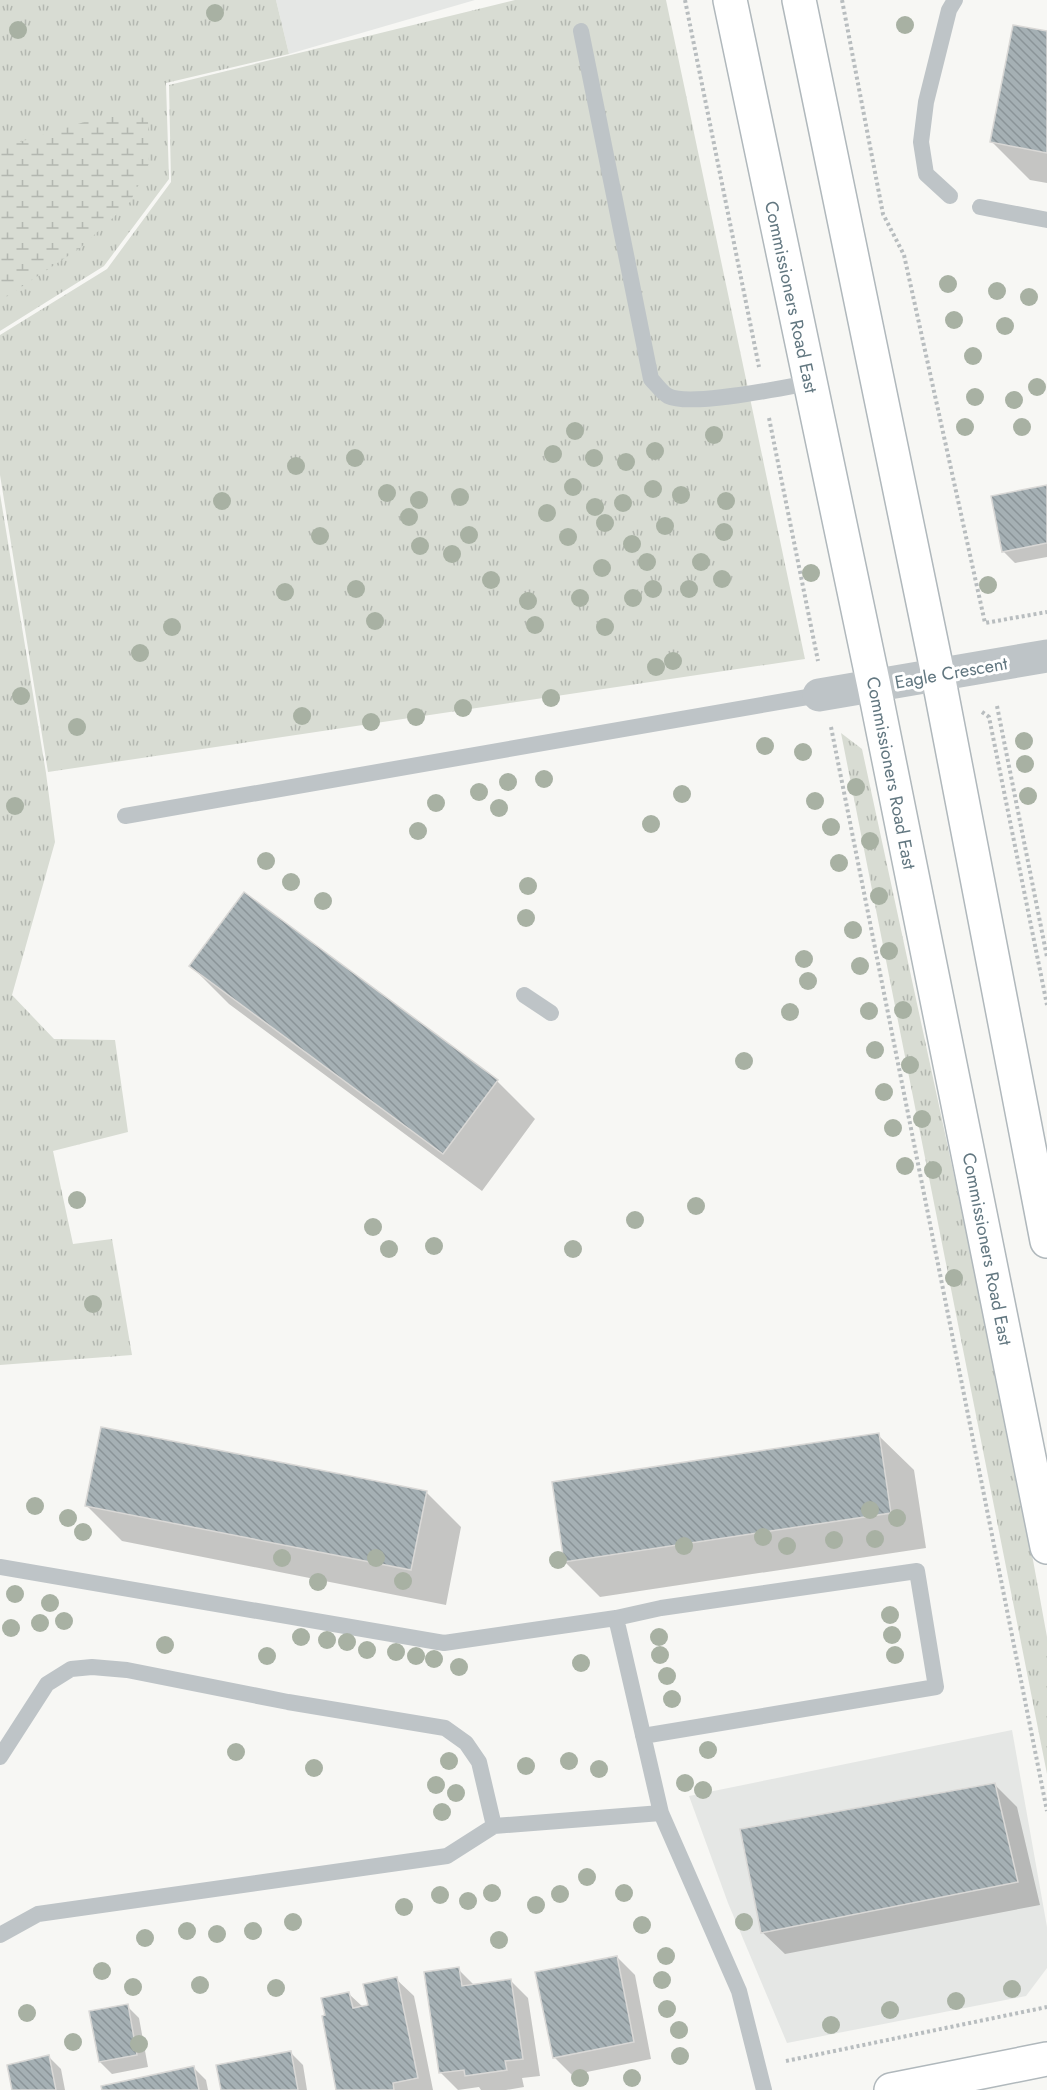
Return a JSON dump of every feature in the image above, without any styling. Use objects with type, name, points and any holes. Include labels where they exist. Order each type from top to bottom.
[{"type":"main road","name":"Commissioners Road East","points":[[730,0],[874,686],[1047,1547]]},
{"type":"main road","points":[[799,0],[938,675],[1047,1241]]},
{"type":"main road","points":[[891,2090],[1047,2059]]},
{"type":"street","name":"Eagle Crescent","points":[[822,695],[1047,656]]},
{"type":"lane","points":[[950,196],[926,174],[921,142],[926,102],[949,10],[955,0]]},
{"type":"lane","points":[[581,31],[651,380],[668,396],[697,399],[809,383]]},
{"type":"lane","points":[[980,207],[1047,220]]},
{"type":"lane","points":[[125,816],[822,695]]},
{"type":"lane","points":[[524,995],[551,1013]]},
{"type":"lane","points":[[0,1568],[444,1643],[616,1618],[661,1608],[917,1571],[936,1687],[643,1736]]},
{"type":"lane","points":[[616,1618],[661,1813],[739,1991],[764,2090]]},
{"type":"lane","points":[[0,1756],[47,1684],[71,1669],[92,1666],[127,1670],[288,1702],[446,1728],[466,1743],[479,1762],[494,1826]]},
{"type":"lane","points":[[0,1935],[38,1914],[447,1856],[494,1826],[661,1813]]},
{"type":"path","points":[[685,0],[764,391],[822,695],[1047,1811]]},
{"type":"path","points":[[842,0],[883,214],[904,255],[985,623],[1047,612]]},
{"type":"path","points":[[997,706],[1047,957]]},
{"type":"path","points":[[980,710],[988,717],[1047,1005]]},
{"type":"path","points":[[786,2061],[1047,2007]]},
{"type":"shaded area","points":[[276,0],[475,0],[289,54]]},
{"type":"shaded area","points":[[1012,1730],[1047,1927],[1047,1968],[1026,1996],[787,2043],[728,1903],[689,1796]]},
{"type":"green space","points":[[0,0],[276,0],[289,54],[166,83],[169,179],[104,266],[0,331]]},
{"type":"green space","points":[[515,0],[666,0],[805,659],[48,772],[0,475],[0,335],[107,269],[171,182],[169,85]]},
{"type":"green space","points":[[107,115],[148,118],[149,164],[130,202],[80,248],[0,301],[0,148]]},
{"type":"green space","points":[[0,494],[46,773],[55,842],[12,995],[54,1039],[115,1040],[128,1132],[53,1151],[73,1244],[112,1239],[132,1355],[0,1365]]},
{"type":"green space","points":[[841,733],[862,749],[1011,1439],[1047,1637],[1047,1774]]},
{"type":"building","points":[[1013,25],[1047,31],[1047,153],[990,142]]},
{"type":"building","points":[[1047,485],[1047,543],[1002,552],[991,496]]},
{"type":"building","points":[[244,892],[498,1080],[443,1154],[189,966]]},
{"type":"building","points":[[101,1427],[427,1491],[411,1570],[85,1506]]},
{"type":"building","points":[[879,1433],[891,1513],[564,1562],[552,1482]]},
{"type":"building","points":[[995,1783],[1018,1882],[761,1933],[740,1829]]},
{"type":"building","points":[[617,1956],[634,2042],[553,2058],[535,1972]]},
{"type":"building","points":[[459,1967],[462,1986],[511,1979],[523,2059],[505,2061],[507,2070],[465,2076],[464,2070],[439,2073],[424,1972]]},
{"type":"building","points":[[397,1977],[418,2078],[393,2083],[394,2090],[336,2090],[322,2016],[325,2015],[321,1998],[349,1992],[353,2008],[368,2005],[363,1984]]},
{"type":"building","points":[[128,2004],[137,2055],[99,2062],[89,2011]]},
{"type":"building","points":[[291,2051],[298,2090],[221,2090],[216,2065]]},
{"type":"building","points":[[49,2055],[56,2090],[12,2090],[7,2065]]},
{"type":"building","points":[[194,2066],[199,2090],[102,2090],[101,2086]]}]
